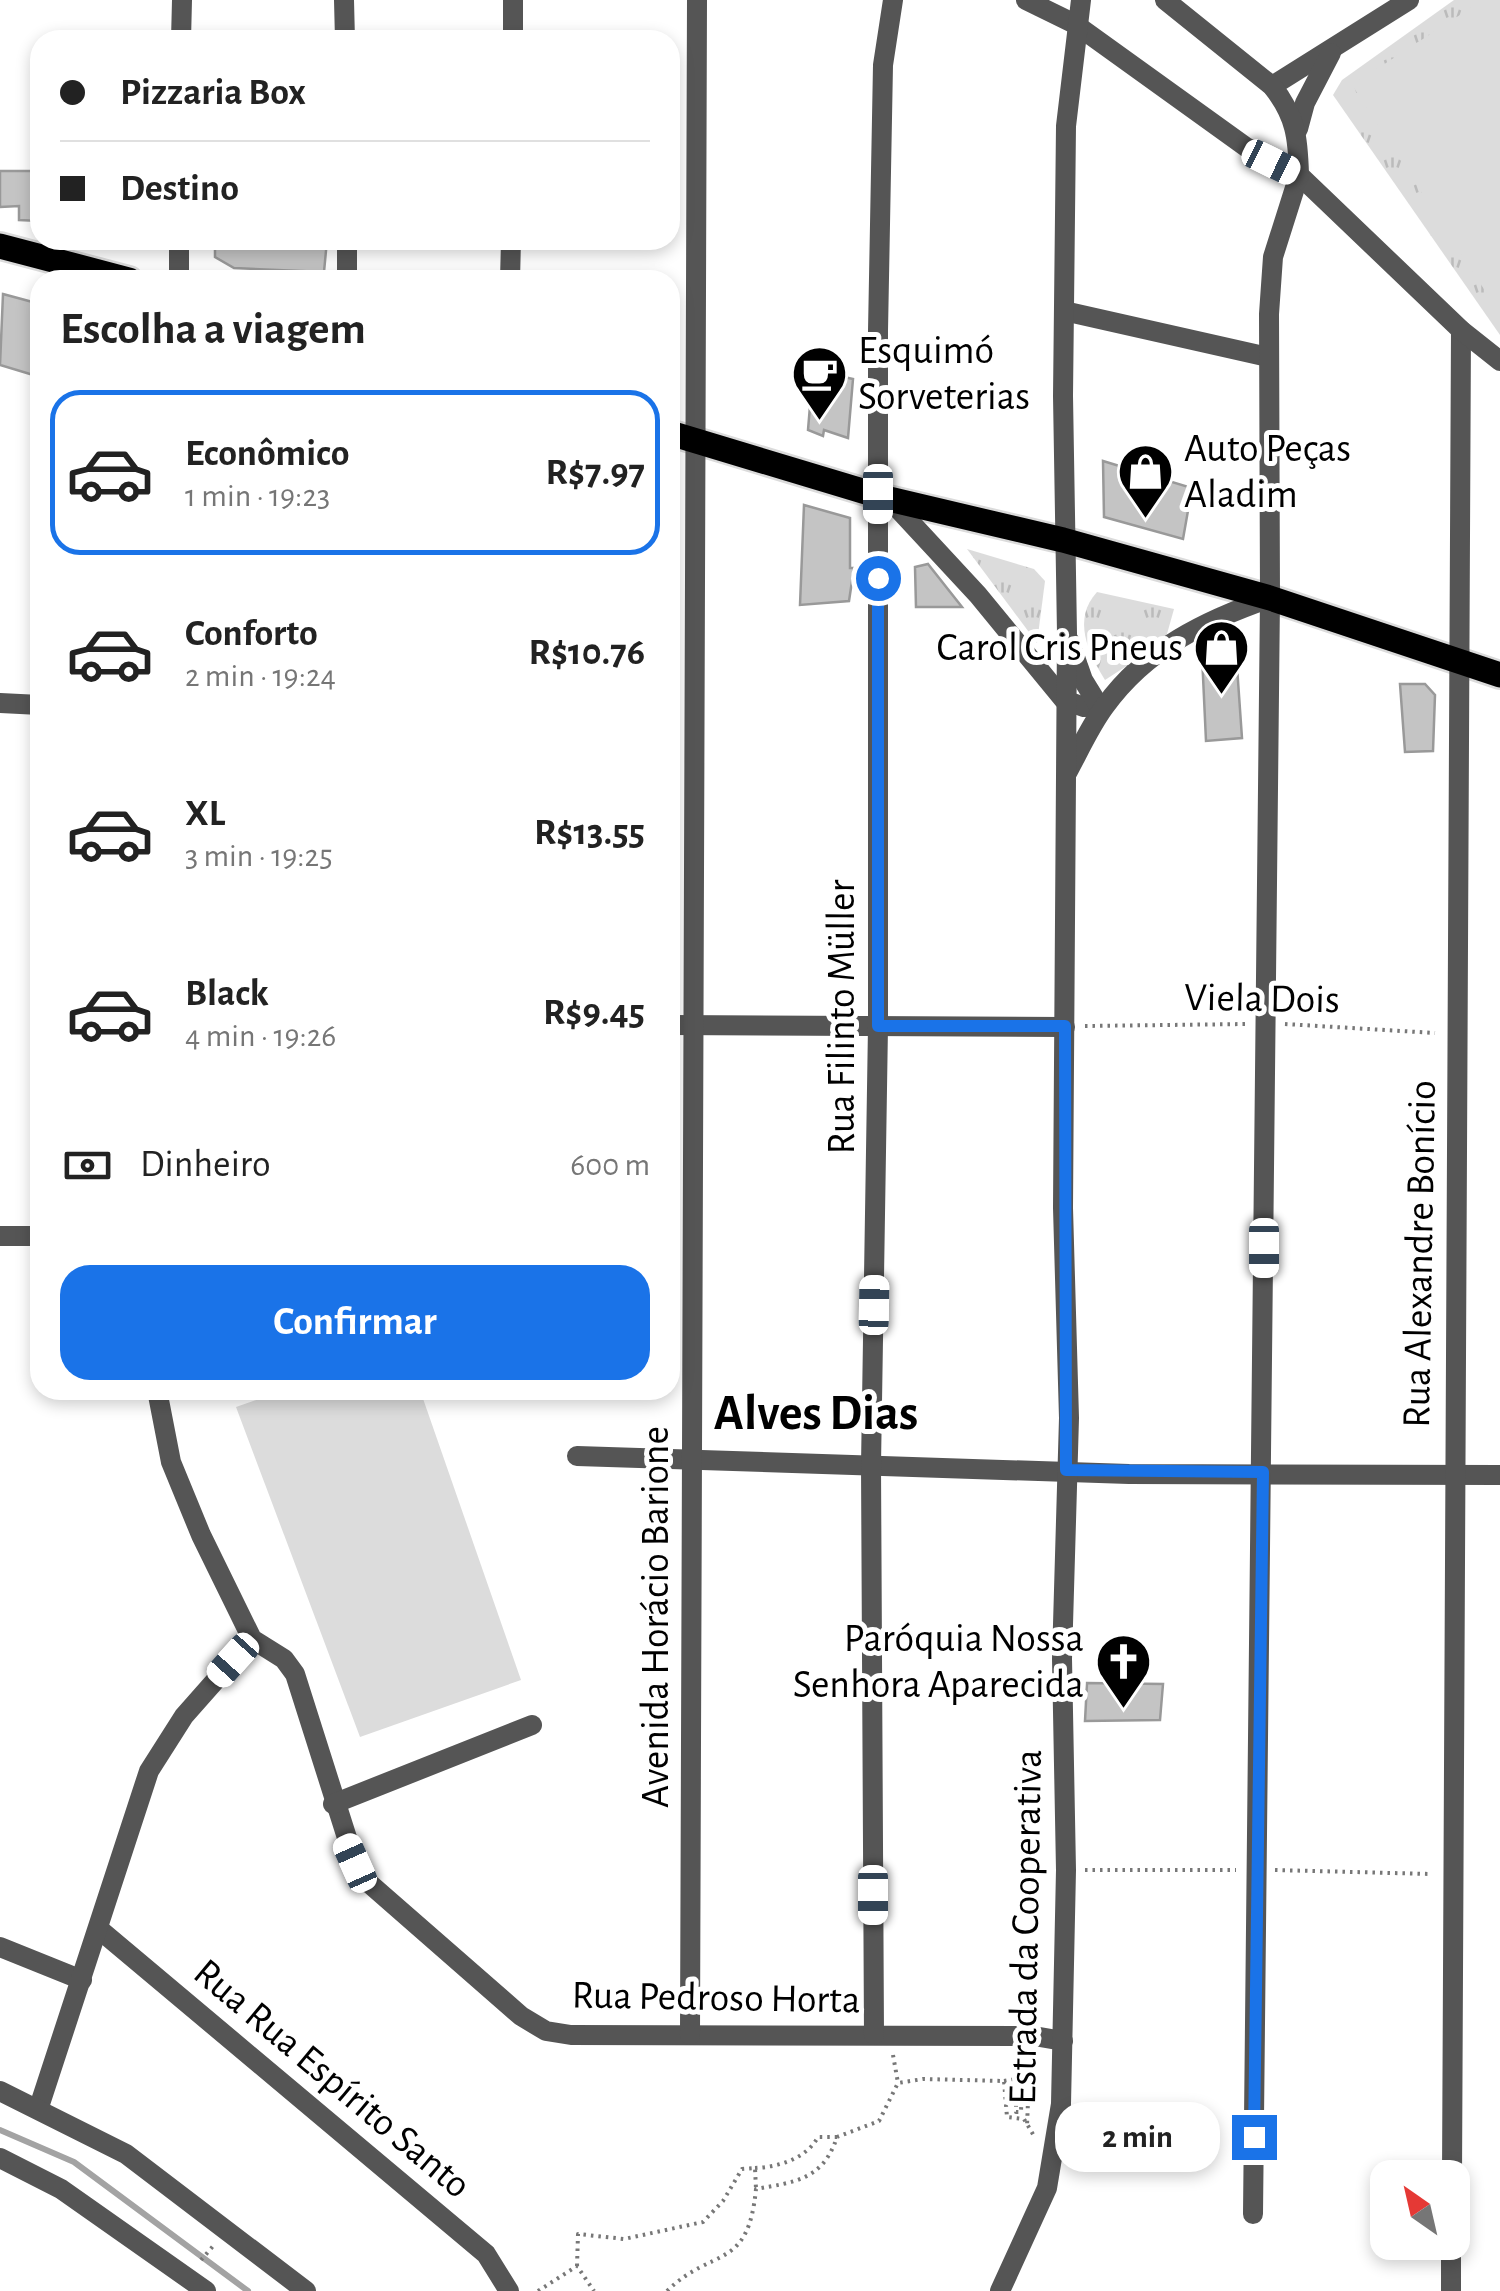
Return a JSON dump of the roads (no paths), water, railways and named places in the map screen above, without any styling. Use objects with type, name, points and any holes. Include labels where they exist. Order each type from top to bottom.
[{"type":"main road","points":[[0,246],[91,270]]},
{"type":"main road","points":[[682,436],[884,496],[1270,598],[1500,675]]},
{"type":"street","points":[[181,30],[182,0]]},
{"type":"street","points":[[344,0],[344,30]]},
{"type":"street","points":[[512,30],[513,0]]},
{"type":"street","name":"Avenida Horácio Barione","points":[[690,2035],[693,1026],[682,436],[697,0]]},
{"type":"street","name":"Rua Filinto Müller","points":[[874,2035],[871,1465],[884,496],[884,66],[892,0]]},
{"type":"street","points":[[1026,0],[1075,24],[1246,147],[1299,176],[1500,361]]},
{"type":"street","name":"Estrada da Cooperativa","points":[[1000,2291],[1047,2188],[1061,2104],[1064,2041],[1067,633],[1062,540],[1066,126],[1075,24],[1081,0]]},
{"type":"street","points":[[1165,0],[1272,86],[1298,129]]},
{"type":"street","points":[[1272,86],[1409,0]]},
{"type":"street","points":[[1253,2214],[1263,1472],[1270,598],[1268,357],[1273,256],[1299,176],[1298,129],[1304,103],[1332,51]]},
{"type":"street","points":[[1064,311],[1268,357]]},
{"type":"street","name":"Rua Alexandre Bonício","points":[[1452,2160],[1452,1473],[1462,330]]},
{"type":"street","points":[[884,496],[978,595],[1064,700],[1102,706],[1151,658],[1183,635],[1209,619],[1270,598]]},
{"type":"street","name":"Estrada da Cooperativa","points":[[1066,772],[1102,706],[1083,680],[1067,633]]},
{"type":"street","points":[[0,703],[30,704]]},
{"type":"street","points":[[680,1025],[1065,1026]]},
{"type":"street","points":[[0,1236],[30,1236]]},
{"type":"street","name":"Rua Pedroso Horta","points":[[160,1400],[176,1474],[252,1639],[284,1659],[295,1674],[332,1804],[355,1863],[370,1884],[522,2016],[546,2030],[571,2035],[1034,2036],[1064,2041]]},
{"type":"street","points":[[577,1456],[1066,1470],[1500,1475]]},
{"type":"street","points":[[39,2107],[100,1930],[149,1770],[184,1716],[252,1639]]},
{"type":"street","points":[[332,1804],[532,1725]]},
{"type":"street","name":"Rua Rua Espírito Santo","points":[[100,1930],[486,2254],[510,2291]]},
{"type":"street","points":[[0,1948],[82,1980]]},
{"type":"street","points":[[0,2091],[39,2107],[126,2154],[306,2291]]},
{"type":"street","points":[[0,2158],[62,2189],[206,2291]]},
{"type":"street","points":[[1450,2291],[1451,2260]]},
{"type":"waterway","points":[[0,2130],[74,2162],[248,2291]]},
{"type":"place","name":"Esquimó Sorveterias","points":[[819,423]]},
{"type":"place","name":"Auto Peças Aladim","points":[[1145,521]]},
{"type":"place","name":"Carol Cris Pneus","points":[[1222,697]]},
{"type":"place","name":"Paróquia Nossa Senhora Aparecida","points":[[1123,1711]]},
{"type":"district","name":"Alves Dias","points":[[816,1414]]}]
